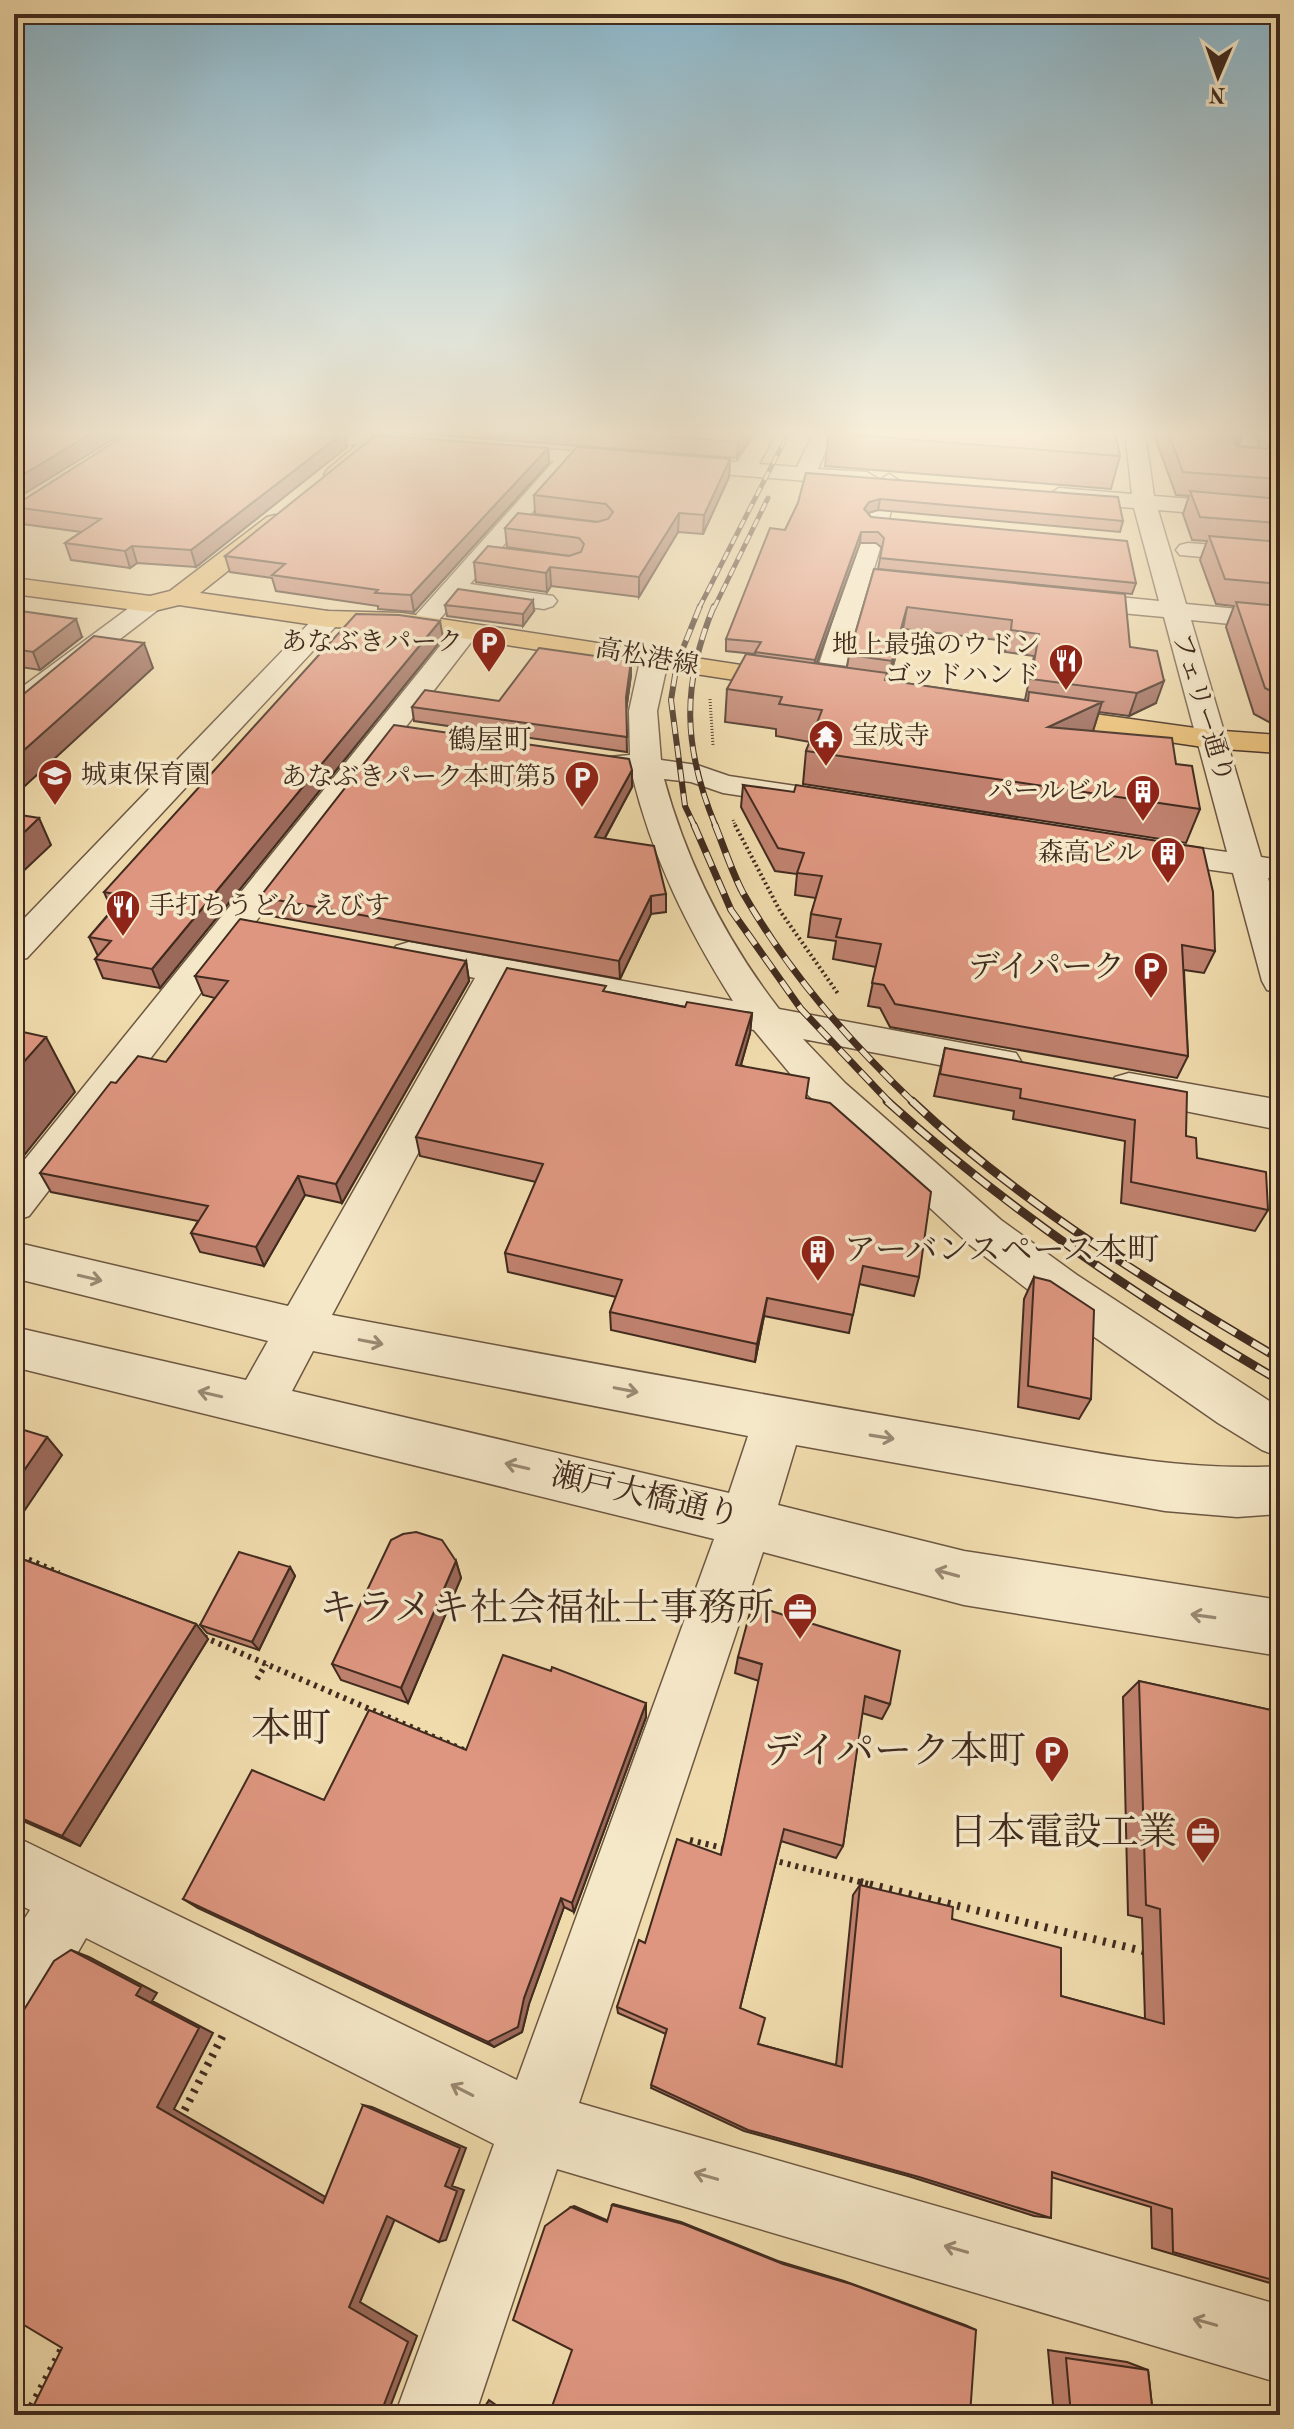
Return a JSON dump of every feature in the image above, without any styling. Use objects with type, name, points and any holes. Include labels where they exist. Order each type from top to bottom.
[{"type":"main road","points":[[179,597],[245,545]]},
{"type":"main road","name":"高松港線","points":[[14,586],[150,604],[179,597],[328,619],[421,624],[856,690]]},
{"type":"main road","points":[[1007,711],[1210,739],[1280,744]]},
{"type":"street","points":[[421,624],[491,545]]},
{"type":"street","points":[[826,686],[859,578],[874,545]]},
{"type":"street","name":"フェリー通り","points":[[1156,545],[1210,739],[1264,868],[1280,981]]},
{"type":"street","points":[[1188,550],[1280,557]]},
{"type":"street","points":[[483,554],[512,558]]},
{"type":"street","points":[[859,578],[954,588]]},
{"type":"street","points":[[452,589],[544,601]]},
{"type":"street","points":[[1049,598],[1280,621]]},
{"type":"street","points":[[14,707],[150,604]]},
{"type":"street","points":[[14,950],[328,619]]},
{"type":"street","points":[[14,1204],[235,923],[402,731],[466,631]]},
{"type":"street","points":[[654,661],[640,721],[655,810],[668,851],[721,952],[766,1019],[815,1077],[964,1214],[1091,1309],[1280,1434]]},
{"type":"street","points":[[593,759],[697,774],[723,784],[831,801]]},
{"type":"street","points":[[1125,848],[1264,868]]},
{"type":"street","points":[[235,923],[281,931]]},
{"type":"street","points":[[374,948],[1041,1070]]},
{"type":"street","points":[[258,1405],[498,969]]},
{"type":"street","points":[[1088,1079],[1280,1115]]},
{"type":"street","points":[[14,1260],[298,1328],[778,1420],[1165,1487],[1237,1493],[1280,1490]]},
{"type":"street","name":"瀬戸大橋通り","points":[[14,1347],[747,1521],[964,1578],[1280,1628]]},
{"type":"street","points":[[435,2415],[747,1521],[778,1420]]},
{"type":"street","points":[[14,1998],[44,1883],[534,2126],[1280,2344]]},
{"type":"path","points":[[711,688],[714,754],[724,795],[756,871],[782,917],[825,977],[885,1041]]},
{"type":"path","points":[[257,1679],[266,1664]]},
{"type":"path","points":[[178,2122],[250,1983]]},
{"type":"path","points":[[27,2415],[71,2331]]},
{"type":"building","points":[[83,545],[197,545],[191,550],[132,546],[125,551]]},
{"type":"building","points":[[238,545],[457,545],[411,595],[375,593],[378,590],[272,575],[285,564],[225,556]]},
{"type":"building","points":[[583,545],[659,545],[639,577],[550,567],[546,573],[474,562],[488,546],[569,556],[581,552]]},
{"type":"building","points":[[763,545],[856,545],[815,660],[755,652],[761,642],[726,639]]},
{"type":"building","points":[[883,545],[1128,545],[1136,583],[880,558]]},
{"type":"building","points":[[1212,545],[1280,545],[1280,584],[1225,579]]},
{"type":"building","points":[[874,569],[1125,594],[1130,647],[1157,651],[1164,681],[1137,693],[1031,679],[1039,634],[1011,630],[1012,620],[907,607],[892,661],[849,655]]},
{"type":"building","points":[[458,589],[533,600],[523,614],[445,605]]},
{"type":"building","points":[[1236,602],[1280,606],[1280,696],[1265,688]]},
{"type":"building","points":[[14,610],[76,619],[33,652],[14,649]]},
{"type":"building","points":[[356,614],[399,615],[440,621],[152,969],[95,959],[111,941],[89,937],[125,896],[104,892]]},
{"type":"building","points":[[94,636],[144,643],[14,759],[14,702]]},
{"type":"building","points":[[539,648],[631,661],[626,697],[627,737],[412,707],[425,690],[499,701]]},
{"type":"building","points":[[746,654],[887,673],[885,680],[1028,701],[1029,692],[1102,702],[1048,727],[1172,738],[1176,764],[1192,766],[1200,809],[806,751],[822,710],[779,704],[782,697],[727,689]]},
{"type":"building","points":[[394,725],[629,759],[632,770],[595,837],[654,846],[666,894],[651,896],[619,961],[260,897]]},
{"type":"building","points":[[743,785],[794,792],[796,785],[1203,848],[1213,892],[1215,951],[1182,945],[1188,1056],[895,1004],[884,985],[872,983],[881,944],[836,937],[841,919],[811,914],[822,876],[797,873],[804,853],[778,848]]},
{"type":"building","points":[[14,814],[39,818],[14,842]]},
{"type":"building","points":[[240,919],[466,961],[336,1184],[298,1176],[256,1247],[191,1233],[208,1206],[40,1173],[111,1082],[116,1083],[138,1056],[166,1062],[228,981],[195,976]]},
{"type":"building","points":[[507,968],[606,986],[603,991],[685,1007],[687,1002],[752,1013],[736,1065],[809,1078],[806,1098],[830,1103],[931,1192],[919,1277],[863,1266],[853,1315],[767,1298],[757,1344],[610,1312],[622,1280],[505,1253],[543,1164],[416,1137]]},
{"type":"building","points":[[14,1030],[46,1037],[14,1073]]},
{"type":"building","points":[[945,1048],[1187,1092],[1186,1136],[1196,1138],[1197,1158],[1266,1172],[1268,1210],[1131,1182],[1135,1120],[1020,1098],[1021,1089],[940,1074]]},
{"type":"building","points":[[1034,1277],[1050,1281],[1094,1310],[1091,1399],[1028,1386]]},
{"type":"building","points":[[14,1427],[47,1437],[14,1485]]},
{"type":"building","points":[[416,1532],[442,1540],[456,1561],[401,1688],[332,1664],[391,1540]]},
{"type":"building","points":[[239,1552],[290,1567],[252,1642],[200,1625]]},
{"type":"building","points":[[14,1556],[196,1624],[62,1836],[14,1815]]},
{"type":"building","points":[[752,1605],[900,1651],[890,1704],[865,1696],[843,1846],[784,1829],[740,2008],[765,2018],[758,2044],[842,2067],[860,1885],[953,1907],[952,1919],[1061,1948],[1061,1996],[1164,2024],[1160,1909],[1146,1905],[1139,1681],[1280,1712],[1280,2282],[1173,2252],[1172,2209],[1052,2172],[1051,2218],[919,2177],[748,2130],[651,2085],[667,2029],[617,2007],[639,1940],[645,1943],[677,1839],[721,1855],[762,1664],[738,1657]]},
{"type":"building","points":[[503,1655],[551,1671],[552,1667],[646,1703],[572,1903],[561,1898],[524,1998],[518,2027],[488,2042],[183,1899],[252,1770],[324,1800],[369,1710],[466,1750]]},
{"type":"building","points":[[71,1950],[141,1987],[136,1995],[199,2028],[157,2107],[323,2203],[363,2105],[460,2148],[445,2186],[457,2191],[439,2242],[387,2216],[349,2307],[408,2342],[380,2415],[29,2415],[62,2348],[14,2319],[14,2026],[54,1961]]},
{"type":"building","points":[[612,2205],[683,2224],[783,2264],[851,2284],[976,2330],[970,2415],[549,2415],[572,2350],[513,2320],[545,2226],[571,2207],[607,2222]]},
{"type":"building","points":[[1066,2358],[1148,2370],[1153,2415],[1071,2415]]},
{"type":"building","points":[[484,2408],[493,2415],[481,2415]]},
{"type":"railway","points":[[700,606],[731,545]]},
{"type":"railway","points":[[714,608],[745,545]]},
{"type":"railway","points":[[695,827],[685,806],[671,700],[677,663],[700,606]]},
{"type":"railway","points":[[714,606],[696,663],[690,716],[697,770],[716,827]]},
{"type":"railway","points":[[694,825],[731,910],[801,1009],[890,1103]]},
{"type":"railway","points":[[715,825],[743,893],[780,951],[843,1030],[912,1101]]},
{"type":"railway","points":[[887,1101],[980,1179],[1076,1251],[1280,1381]]},
{"type":"railway","points":[[912,1101],[954,1139],[1042,1208],[1183,1301],[1280,1359]]},
{"type":"place","name":"あなぶきパーク","points":[[489,674]]},
{"type":"place","name":"地上最強のウドン ゴッドハンド","points":[[1066,692]]},
{"type":"place","name":"宝成寺","points":[[826,768]]},
{"type":"place","name":"城東保育園","points":[[55,807]]},
{"type":"place","name":"あなぶきパーク本町第5","points":[[582,809]]},
{"type":"place","name":"パールビル","points":[[1143,823]]},
{"type":"place","name":"森高ビル","points":[[1168,885]]},
{"type":"place","name":"手打ちうどん えびす","points":[[123,938]]},
{"type":"place","name":"デイパーク","points":[[1151,1000]]},
{"type":"place","name":"アーバンスペース本町","points":[[818,1283]]},
{"type":"place","name":"キラメキ社会福祉士事務所","points":[[800,1641]]},
{"type":"place","name":"デイパーク本町","points":[[1052,1784]]},
{"type":"place","name":"日本電設工業","points":[[1203,1865]]},
{"type":"district","name":"鶴屋町","points":[[490,742]]},
{"type":"district","name":"本町","points":[[291,1731]]}]
